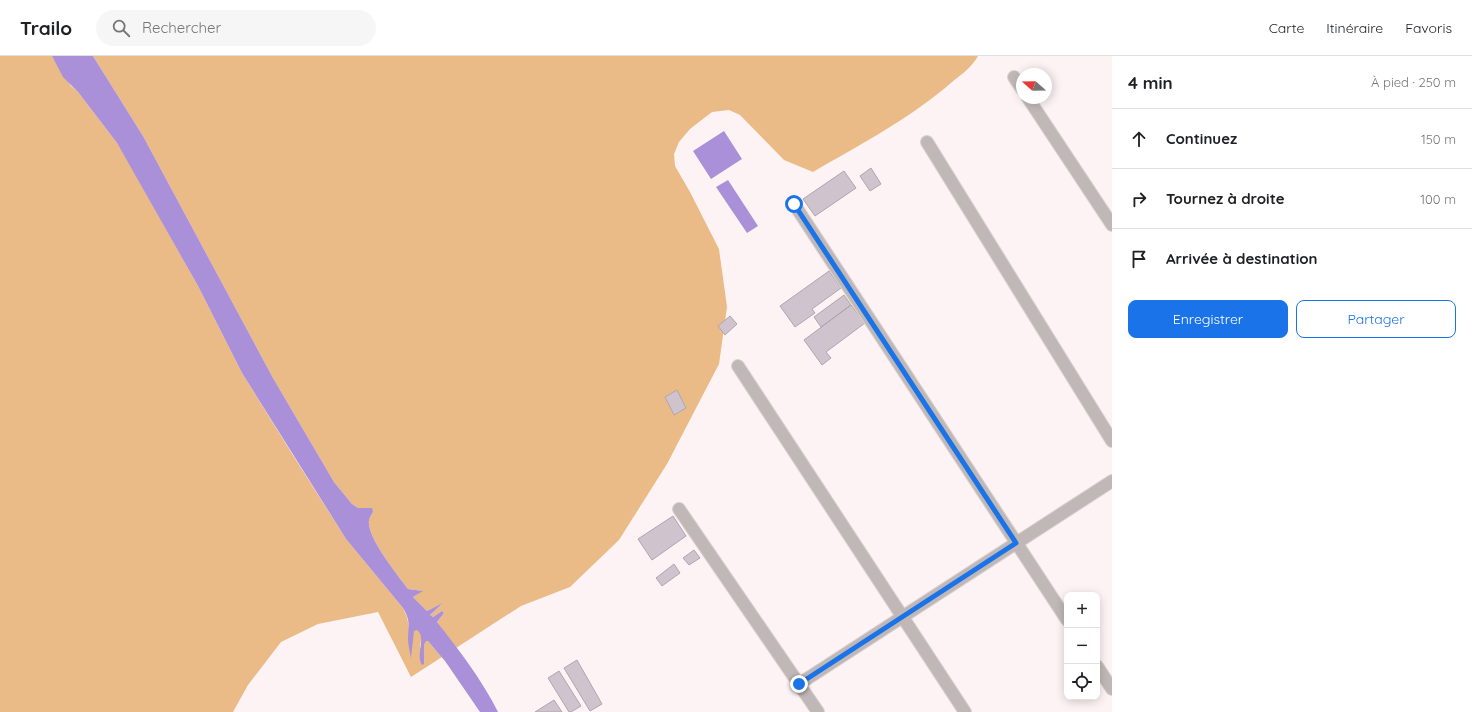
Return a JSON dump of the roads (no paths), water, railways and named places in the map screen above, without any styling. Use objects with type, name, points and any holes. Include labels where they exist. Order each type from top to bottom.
[{"type":"street","points":[[1032,104],[1112,225]]},
{"type":"street","points":[[927,142],[1112,440]]},
{"type":"street","points":[[794,204],[1064,615]]},
{"type":"street","points":[[738,366],[965,712]]},
{"type":"street","points":[[799,684],[1112,481]]},
{"type":"street","points":[[679,509],[818,712]]},
{"type":"street","points":[[1100,671],[1112,689]]}]
